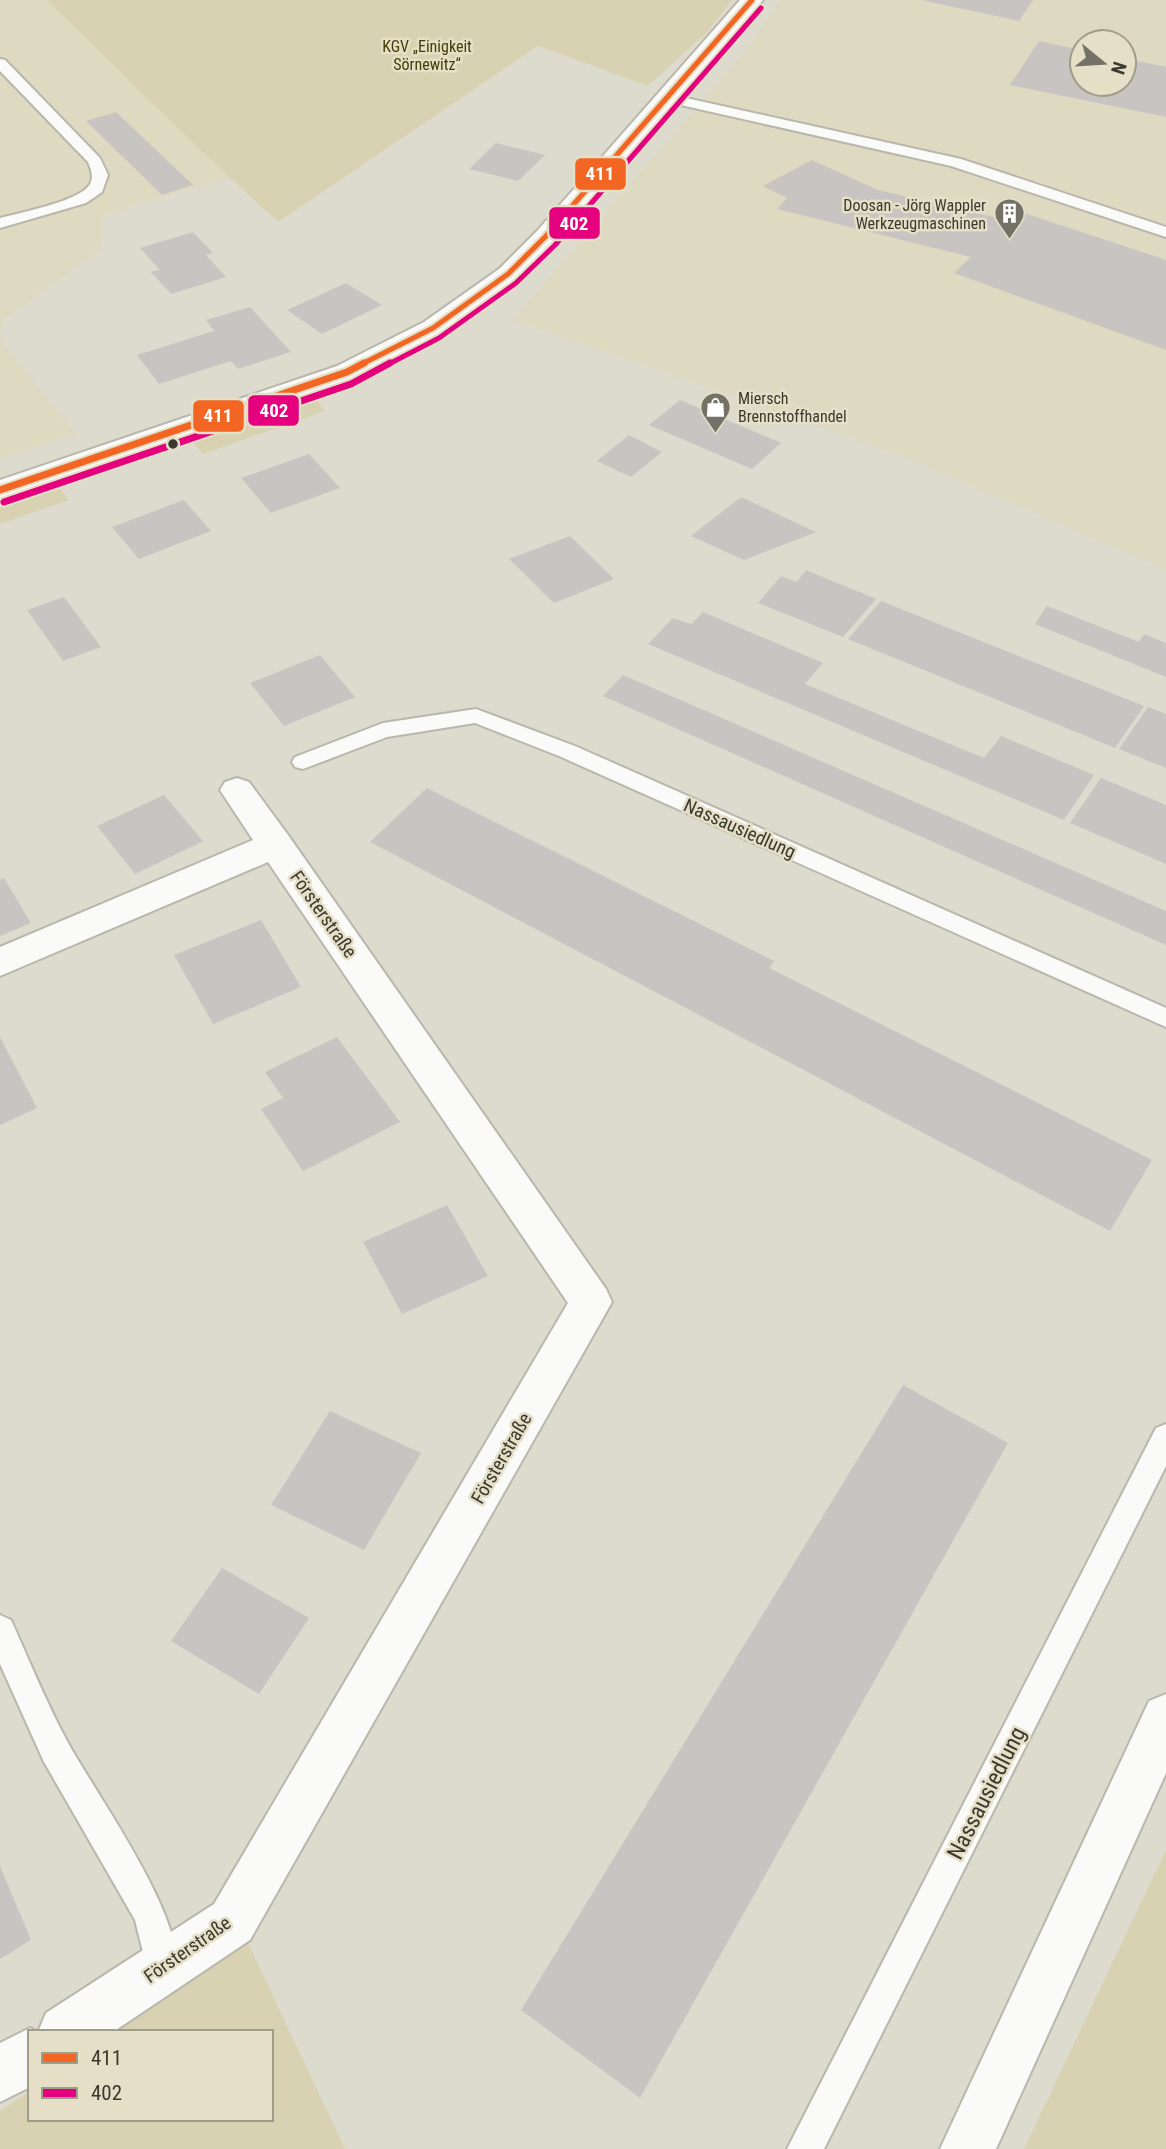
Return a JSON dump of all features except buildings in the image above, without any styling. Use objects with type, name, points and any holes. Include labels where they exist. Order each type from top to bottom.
[{"type":"street","points":[[0,490],[346,372],[433,328],[508,274],[579,200],[752,0]]},
{"type":"street","name":"Försterstraße","points":[[68,2030],[232,1922],[591,1302],[237,790]]},
{"type":"street","points":[[0,961],[276,844]]},
{"type":"street","points":[[968,2149],[1166,1718]]},
{"type":"street","points":[[0,2075],[28,2056]]},
{"type":"lane","points":[[0,63],[95,161],[100,175],[96,190],[80,200],[0,223]]},
{"type":"lane","points":[[668,98],[956,162],[1166,232]]},
{"type":"lane","name":"Nassausiedlung","points":[[303,762],[383,730],[475,716],[567,751],[1166,1018]]},
{"type":"lane","name":"Nassausiedlung","points":[[805,2149],[1166,1437]]},
{"type":"lane","points":[[0,1630],[55,1751],[149,1915],[162,1968]]},
{"type":"shaded area","points":[[0,0],[47,0],[230,178],[103,215],[101,249],[3,320],[0,330]]},
{"type":"shaded area","points":[[781,0],[1166,0],[1166,569],[900,455],[513,320],[744,53]]},
{"type":"shaded area","points":[[0,340],[75,434],[0,459]]},
{"type":"green space","name":"KGV „Einigkeit Sörnewitz“","points":[[47,0],[732,0],[707,32],[648,86],[538,46],[278,222]]},
{"type":"green space","points":[[317,401],[325,411],[203,454],[193,442]]},
{"type":"green space","points":[[59,487],[69,500],[0,524],[0,508]]},
{"type":"green space","points":[[1166,1850],[1166,2149],[1024,2149]]},
{"type":"green space","points":[[248,1943],[345,2149],[0,2149],[0,2111],[28,2092],[28,2121],[273,2121],[273,2030],[120,2030]]},
{"type":"transit line","name":"411","points":[[0,490],[347,372],[433,328],[508,274],[546,236],[752,0]]},
{"type":"transit line","name":"402","points":[[4,502],[351,384],[439,338],[516,283],[555,245],[761,8]]},
{"type":"place","name":"Doosan - Jörg Wappler Werkzeugmaschinen","points":[[1009,241]]},
{"type":"place","name":"Miersch Brennstoffhandel","points":[[715,434]]}]
